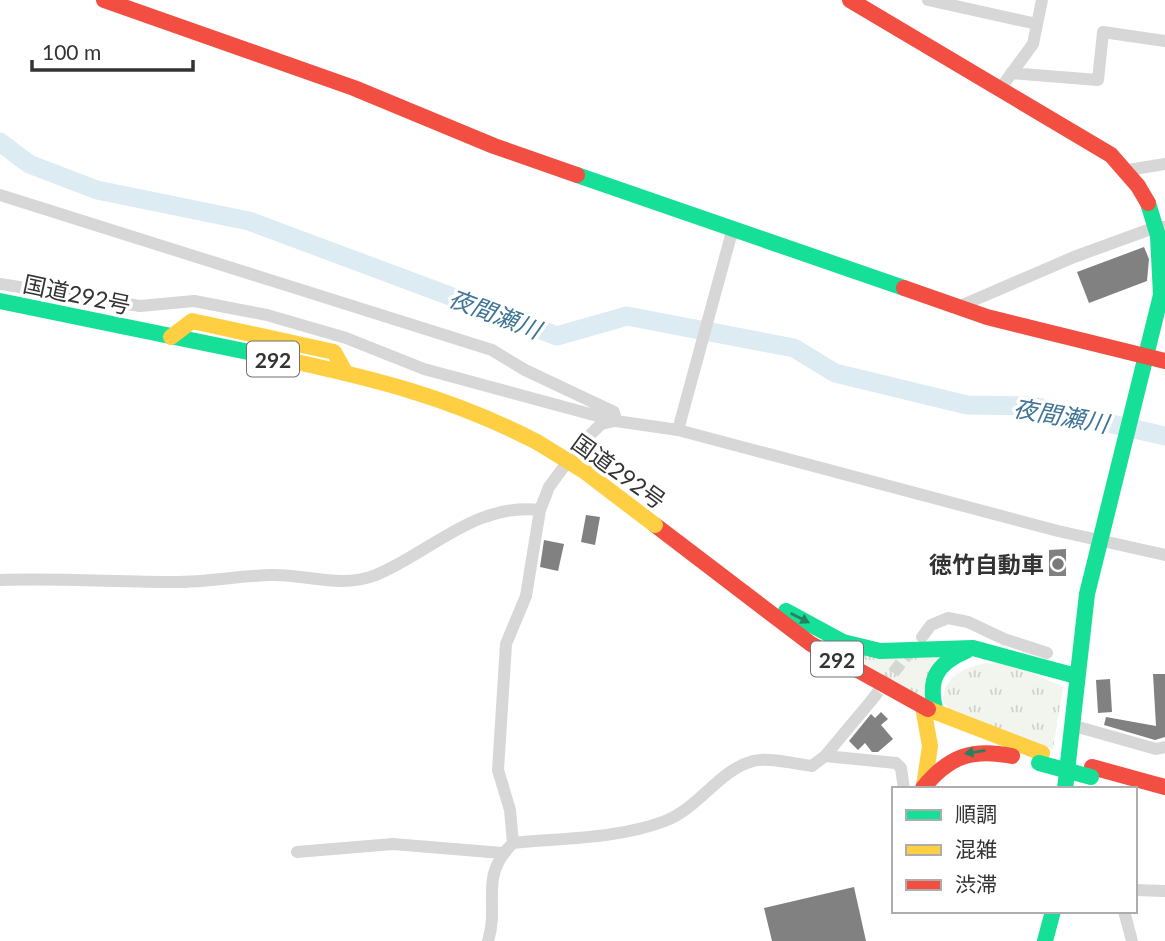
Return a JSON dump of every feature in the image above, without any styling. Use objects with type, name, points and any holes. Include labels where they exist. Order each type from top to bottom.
[{"type":"main road","points":[[104,0],[354,88],[494,146],[958,307],[1142,365],[1165,361]]},
{"type":"main road","points":[[850,0],[874,6],[1000,89],[1095,145],[1128,170],[1161,227],[1161,295],[1087,594],[1065,787]]},
{"type":"main road","name":"国道292号","points":[[0,301],[345,372],[413,389],[483,414],[537,442],[584,471],[782,624],[842,662],[929,710],[1041,758]]},
{"type":"main road","points":[[718,575],[842,642],[880,651],[973,648],[1076,676]]},
{"type":"main road","points":[[923,787],[928,765],[929,693],[932,679],[939,666],[952,656],[973,648]]},
{"type":"main road","points":[[924,787],[938,768],[952,758],[987,750],[1041,758],[1165,788]]},
{"type":"main road","points":[[1045,941],[1052,913]]},
{"type":"street","points":[[928,0],[1037,24]]},
{"type":"street","points":[[1000,89],[1033,44],[1042,0]]},
{"type":"street","points":[[1010,73],[1098,80],[1102,32],[1165,41]]},
{"type":"street","points":[[1128,170],[1165,163]]},
{"type":"street","points":[[0,195],[492,350],[525,370],[614,412],[615,421]]},
{"type":"street","points":[[958,307],[1074,257],[1161,227]]},
{"type":"street","points":[[680,425],[733,228]]},
{"type":"street","points":[[0,284],[140,306],[194,301],[267,315],[346,338],[424,369],[615,421],[680,425],[1165,555]]},
{"type":"street","points":[[513,843],[510,810],[498,770],[497,744],[506,644],[526,596],[540,510],[549,487],[579,446],[601,424],[615,421]]},
{"type":"street","points":[[0,580],[177,582],[273,575],[346,582],[375,575],[448,532],[501,511],[540,510]]},
{"type":"street","points":[[922,637],[931,625],[948,618],[968,622],[1004,639],[1047,653]]},
{"type":"street","points":[[488,941],[492,875],[502,853],[513,843],[629,833],[686,811],[729,774],[755,760],[812,766],[825,756],[871,701]]},
{"type":"street","points":[[1071,725],[1156,749],[1165,747]]},
{"type":"street","points":[[825,756],[897,763],[901,768],[904,787]]},
{"type":"street","points":[[297,852],[393,844],[502,853]]},
{"type":"street","points":[[1137,890],[1165,891]]},
{"type":"street","points":[[1125,913],[1132,941]]},
{"type":"green space","points":[[828,645],[947,653],[926,699]]},
{"type":"green space","points":[[986,663],[1015,666],[1063,687],[1053,749],[953,713],[943,702],[951,679],[963,670]]},
{"type":"building","points":[[1144,247],[1149,259],[1147,281],[1089,303],[1077,272]]},
{"type":"building","points":[[586,515],[600,517],[595,545],[581,542]]},
{"type":"building","points":[[544,540],[564,544],[558,571],[540,567]]},
{"type":"building","points":[[1066,549],[1066,576],[1049,576],[1049,550]]},
{"type":"building","points":[[1153,674],[1165,674],[1165,737],[1155,740],[1104,725],[1106,717],[1156,726]]},
{"type":"building","points":[[1110,679],[1112,712],[1098,713],[1096,680]]},
{"type":"building","points":[[881,712],[888,719],[881,725],[893,739],[878,752],[872,752],[865,743],[858,750],[849,741],[871,714],[875,718]]},
{"type":"building","points":[[854,887],[866,941],[772,941],[764,908]]},
{"type":"waterway","name":"夜間瀬川","points":[[0,142],[29,164],[97,190],[249,221],[557,336],[627,316],[794,348],[835,373],[967,405],[1033,406],[1165,436]]},
{"type":"tunnel","points":[[871,701],[912,649]]},
{"type":"traffic: fast","points":[[577,175],[904,288]]},
{"type":"traffic: fast","points":[[1065,787],[1087,594],[1161,295],[1158,236],[1148,203]]},
{"type":"traffic: fast","points":[[0,301],[278,358]]},
{"type":"traffic: fast","points":[[786,611],[843,642],[880,651],[973,648],[1076,676]]},
{"type":"traffic: fast","points":[[936,712],[933,701],[936,674],[947,662],[966,651]]},
{"type":"traffic: fast","points":[[1039,763],[1091,777]]},
{"type":"traffic: fast","points":[[1045,941],[1052,913]]},
{"type":"traffic: slow","points":[[171,337],[192,321],[334,352],[345,372]]},
{"type":"traffic: slow","points":[[278,358],[346,373],[442,401],[537,442]]},
{"type":"traffic: slow","points":[[537,442],[584,471],[655,525]]},
{"type":"traffic: slow","points":[[923,707],[930,746],[924,786]]},
{"type":"traffic: slow","points":[[928,709],[1042,753]]},
{"type":"traffic: jam","points":[[104,0],[354,88],[494,146],[577,175]]},
{"type":"traffic: jam","points":[[850,0],[1111,155],[1138,186],[1148,203]]},
{"type":"traffic: jam","points":[[904,288],[987,317],[1165,361]]},
{"type":"traffic: jam","points":[[655,525],[811,644],[928,709]]},
{"type":"traffic: jam","points":[[924,787],[942,768],[962,757],[985,753],[1012,756]]},
{"type":"traffic: jam","points":[[1092,767],[1165,787]]},
{"type":"place","name":"徳竹自動車","points":[[1058,564]]}]
